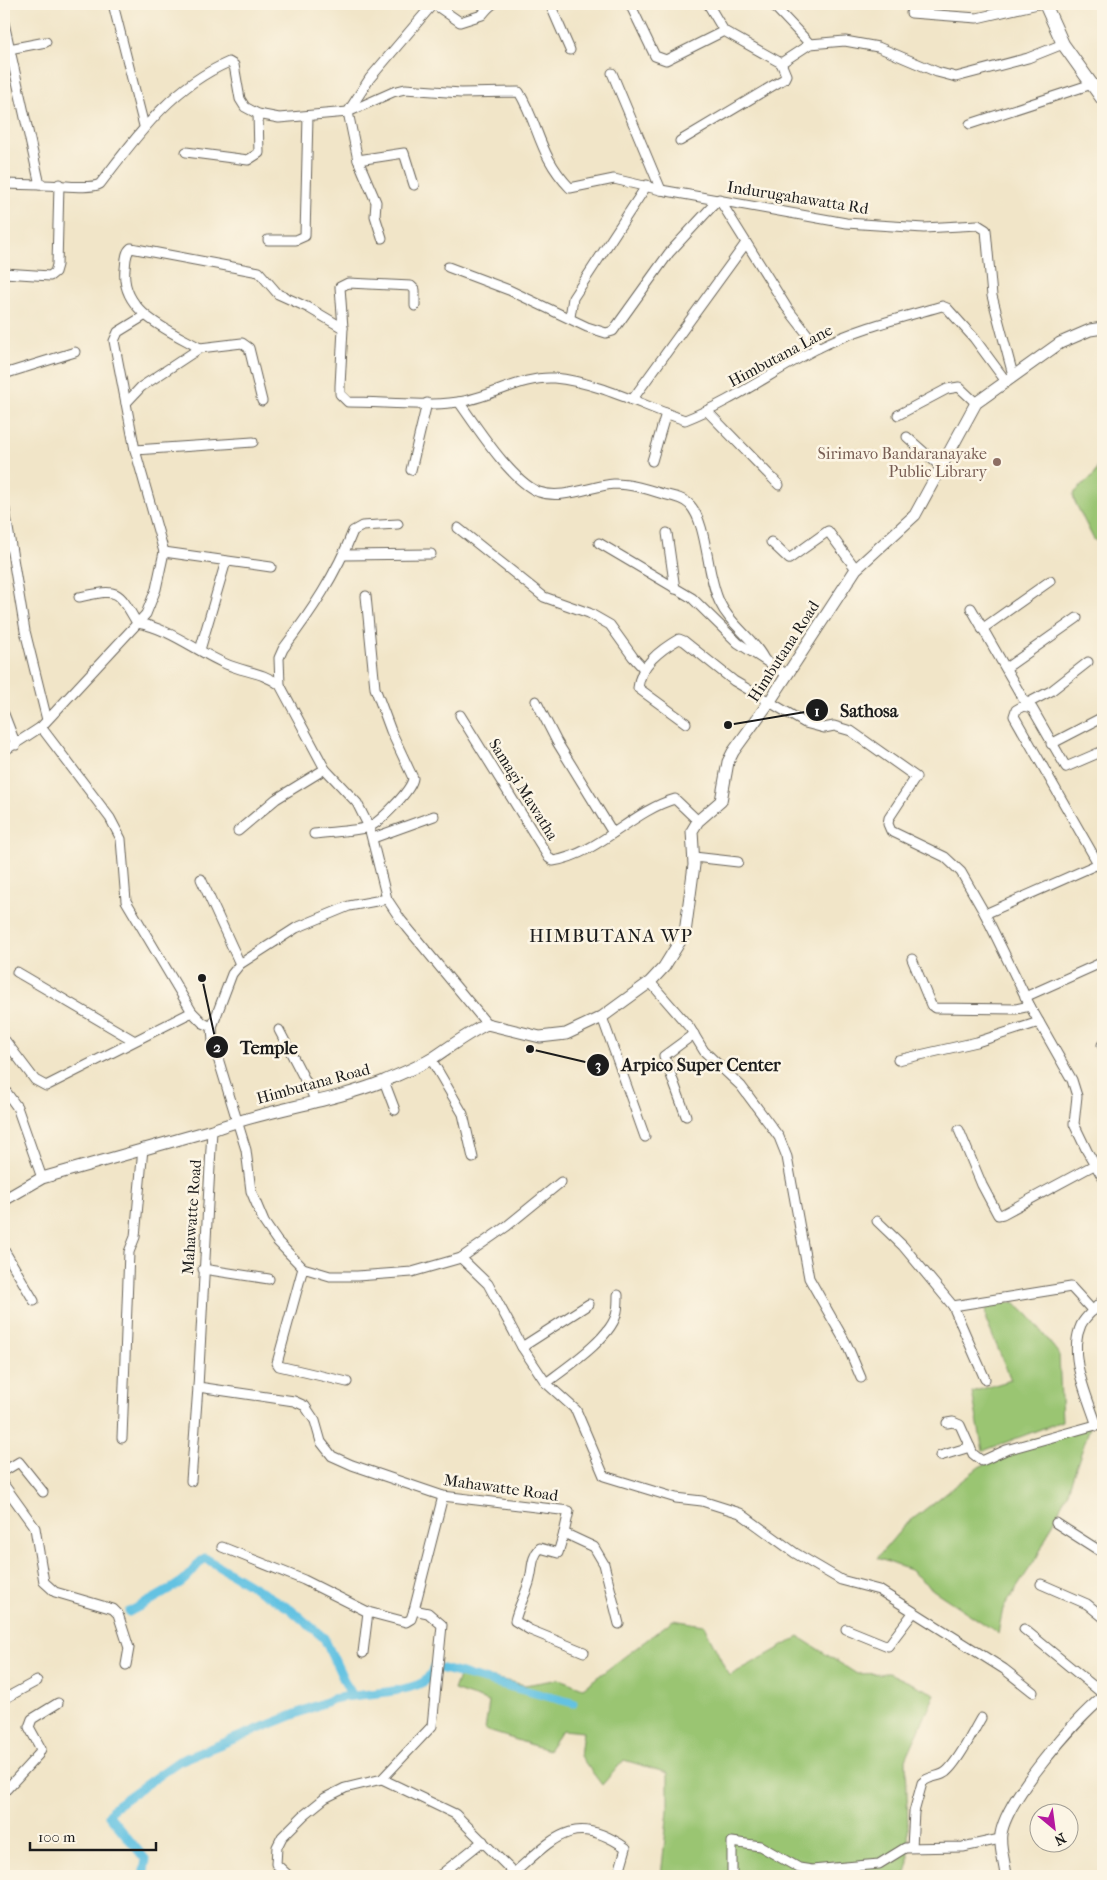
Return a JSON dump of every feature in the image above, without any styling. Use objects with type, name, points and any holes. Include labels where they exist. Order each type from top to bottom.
[{"type":"main road","points":[[1045,4],[1063,44],[1103,100]]},
{"type":"street","points":[[113,4],[144,126]]},
{"type":"street","points":[[382,238],[375,216],[376,202],[358,160],[348,112],[370,78],[433,4],[460,22],[482,15],[487,5]]},
{"type":"street","points":[[550,4],[570,50]]},
{"type":"street","points":[[630,4],[655,56],[666,60],[724,31]]},
{"type":"street","points":[[680,140],[784,79],[786,75],[781,63],[724,31],[708,4]]},
{"type":"street","points":[[772,4],[810,44]]},
{"type":"street","points":[[911,14],[977,18],[1038,4]]},
{"type":"street","points":[[4,23],[40,185]]},
{"type":"street","points":[[781,63],[810,44],[845,41],[862,42],[895,53],[937,72],[956,77],[1028,58],[1063,44]]},
{"type":"street","points":[[10,49],[46,42]]},
{"type":"street","points":[[4,184],[59,184],[91,188],[100,184],[144,126],[172,98],[199,77],[229,62],[234,65],[240,99],[245,107],[258,114],[279,118],[348,112]]},
{"type":"street","points":[[612,73],[661,190]]},
{"type":"street","points":[[970,124],[1092,84]]},
{"type":"street","name":"Indurugahawatta Rd","points":[[348,112],[392,92],[405,89],[519,92],[529,108],[543,150],[555,172],[570,188],[614,179],[647,185],[661,190],[846,223],[924,228],[978,224],[986,230],[992,296],[1009,378]]},
{"type":"street","points":[[186,152],[248,160],[256,157],[259,153],[258,114]]},
{"type":"street","points":[[268,240],[296,240],[305,236],[308,116]]},
{"type":"street","points":[[358,160],[404,153],[414,185]]},
{"type":"street","points":[[4,273],[50,276],[55,272],[57,265],[59,184]]},
{"type":"street","points":[[570,317],[573,298],[647,185]]},
{"type":"street","points":[[448,267],[509,290],[606,333],[613,331],[669,253],[719,199],[787,308],[818,348]]},
{"type":"street","points":[[632,400],[746,243]]},
{"type":"street","points":[[200,348],[144,316],[126,289],[126,252],[131,248],[259,272],[278,294],[310,308],[343,328]]},
{"type":"street","points":[[343,328],[339,292],[343,284],[411,286],[415,290],[415,306]]},
{"type":"street","name":"Himbutana Lane","points":[[343,328],[340,386],[343,398],[348,402],[459,402],[528,382],[552,378],[571,380],[685,420],[707,411],[818,348],[882,323],[942,306],[947,308],[1009,378]]},
{"type":"street","points":[[4,751],[16,745],[44,724],[146,614],[153,597],[164,552],[135,450],[115,336],[125,326],[144,316]]},
{"type":"street","name":"Himbutana Road","points":[[698,821],[722,801],[728,762],[733,752],[770,701],[856,569],[915,515],[976,404],[1009,378],[1060,343],[1090,330],[1103,328]]},
{"type":"street","points":[[126,403],[141,387],[200,348],[242,343],[249,348],[262,401]]},
{"type":"street","points":[[4,374],[74,352]]},
{"type":"street","points":[[898,415],[947,389],[959,387],[976,404]]},
{"type":"street","points":[[459,402],[499,456],[524,483],[538,491],[551,495],[614,484],[633,486],[681,499],[690,504],[699,518],[710,575],[719,602],[728,615],[756,644],[764,659]]},
{"type":"street","points":[[411,470],[427,403]]},
{"type":"street","points":[[707,411],[779,484]]},
{"type":"street","points":[[652,461],[666,414]]},
{"type":"street","points":[[907,437],[942,468]]},
{"type":"street","points":[[135,450],[253,442]]},
{"type":"street","points":[[4,504],[25,631],[44,724],[110,818],[121,839],[126,901],[192,1012],[203,1023],[212,1027]]},
{"type":"street","points":[[280,685],[279,658],[283,649],[318,602],[344,555],[353,531],[362,526],[398,524]]},
{"type":"street","points":[[458,528],[544,597],[589,613],[610,625],[644,669]]},
{"type":"street","points":[[771,542],[789,559],[828,531],[856,569]]},
{"type":"street","points":[[667,533],[675,589]]},
{"type":"street","points":[[599,544],[692,598],[738,643],[786,674]]},
{"type":"street","points":[[164,552],[271,567]]},
{"type":"street","points":[[344,555],[431,554]]},
{"type":"street","points":[[200,650],[226,561]]},
{"type":"street","points":[[982,629],[1050,581]]},
{"type":"street","points":[[79,597],[107,592],[116,594],[123,598],[137,623],[152,626],[227,664],[269,676],[280,685],[325,770],[357,803],[373,838],[387,899],[401,920],[488,1024],[540,1036],[566,1034],[602,1017],[650,982],[664,967],[685,933],[694,857],[692,831],[698,821]]},
{"type":"street","points":[[314,834],[369,827],[408,792],[413,784],[413,778],[390,731],[375,688],[366,596]]},
{"type":"street","points":[[971,608],[1066,767],[1103,751]]},
{"type":"street","points":[[1006,668],[1077,618]]},
{"type":"street","points":[[686,723],[638,688],[644,669],[660,650],[679,639],[734,681],[805,723],[824,728],[834,726],[851,731],[916,777],[889,818],[888,824],[891,831],[950,862],[961,872],[985,914],[1030,1006],[1072,1080],[1077,1096],[1074,1124],[1094,1165],[1103,1176]]},
{"type":"street","points":[[1088,662],[1052,691],[1029,706],[1023,706],[1016,710],[1014,716],[1103,872]]},
{"type":"street","points":[[536,701],[557,742],[613,833]]},
{"type":"street","points":[[4,714],[16,745]]},
{"type":"street","name":"Samagi Mawatha","points":[[460,715],[553,861],[565,859],[613,833],[660,803],[675,799],[698,821]]},
{"type":"street","points":[[1051,744],[1103,717]]},
{"type":"street","points":[[238,831],[276,799],[325,770]]},
{"type":"street","points":[[373,838],[434,816]]},
{"type":"street","points":[[694,857],[738,862]]},
{"type":"street","points":[[985,914],[1098,864]]},
{"type":"street","points":[[201,879],[240,964]]},
{"type":"street","points":[[387,899],[349,906],[296,928],[240,964],[232,974],[212,1027],[213,1042],[239,1120],[246,1150],[250,1191],[260,1214],[277,1241],[303,1268],[330,1276],[412,1272],[461,1258],[507,1226],[561,1182]]},
{"type":"street","points":[[912,959],[931,1005],[935,1008],[1016,1008],[1030,1006]]},
{"type":"street","points":[[1025,996],[1103,962]]},
{"type":"street","points":[[17,972],[133,1040]]},
{"type":"street","points":[[650,982],[694,1034],[704,1051],[740,1086],[779,1136],[787,1157],[803,1257],[809,1278],[847,1345],[860,1378]]},
{"type":"street","points":[[4,1040],[35,1080],[46,1086],[133,1040],[192,1012]]},
{"type":"street","points":[[602,1017],[629,1086],[645,1137]]},
{"type":"street","points":[[898,1060],[977,1042],[1039,1022]]},
{"type":"street","name":"Himbutana Road","points":[[4,1200],[42,1178],[212,1130],[239,1120],[340,1096],[384,1081],[431,1059],[470,1032],[488,1024]]},
{"type":"street","points":[[279,1030],[316,1101]]},
{"type":"street","points":[[686,1116],[664,1056],[694,1034]]},
{"type":"street","points":[[431,1059],[463,1114],[473,1158]]},
{"type":"street","points":[[384,1081],[395,1110]]},
{"type":"street","points":[[4,1089],[17,1107],[42,1178]]},
{"type":"street","name":"Mahawatte Road","points":[[212,1130],[198,1387],[305,1406],[310,1413],[321,1442],[332,1456],[396,1481],[443,1496],[569,1511],[564,1533]]},
{"type":"street","points":[[960,1130],[982,1185],[998,1215],[1094,1165]]},
{"type":"street","points":[[122,1438],[129,1252],[135,1237],[143,1148]]},
{"type":"street","points":[[877,1221],[909,1252],[953,1306],[984,1379]]},
{"type":"street","points":[[4,1250],[34,1301]]},
{"type":"street","points":[[461,1258],[488,1284],[522,1347],[546,1382],[576,1410],[604,1476],[676,1498],[702,1501],[740,1513],[795,1553],[841,1580],[879,1590],[1004,1669],[1033,1692]]},
{"type":"street","points":[[303,1268],[277,1363],[279,1366],[347,1382]]},
{"type":"street","points":[[203,1269],[269,1279]]},
{"type":"street","points":[[953,1306],[1071,1287],[1093,1311]]},
{"type":"street","points":[[546,1382],[580,1358],[605,1334],[618,1312],[618,1295]]},
{"type":"street","points":[[947,1423],[953,1422],[960,1425],[970,1447],[978,1460],[982,1461],[1032,1442],[1100,1425],[1077,1360],[1076,1339],[1081,1324],[1103,1299]]},
{"type":"street","points":[[522,1347],[590,1304]]},
{"type":"street","points":[[191,1481],[198,1387]]},
{"type":"street","points":[[940,1456],[970,1447]]},
{"type":"street","points":[[4,1471],[19,1462],[43,1492]]},
{"type":"street","points":[[4,1486],[35,1528],[44,1582],[55,1592],[114,1609],[118,1614],[129,1648],[126,1665]]},
{"type":"street","points":[[222,1547],[304,1580],[368,1612],[406,1622],[411,1619],[414,1610],[443,1496]]},
{"type":"street","points":[[1056,1522],[1103,1553]]},
{"type":"street","points":[[584,1652],[530,1630],[515,1620],[517,1610],[530,1579],[532,1561],[540,1548],[558,1553],[564,1533],[594,1547],[604,1564],[619,1624]]},
{"type":"street","points":[[1041,1584],[1088,1604],[1103,1617]]},
{"type":"street","points":[[289,1876],[276,1864],[277,1847],[282,1836],[326,1798],[345,1788],[382,1779],[432,1726],[442,1625],[428,1612],[414,1610]]},
{"type":"street","points":[[363,1653],[368,1612]]},
{"type":"street","points":[[846,1629],[888,1646],[913,1613]]},
{"type":"street","points":[[1006,1876],[1000,1839],[1004,1822],[1016,1800],[1072,1726],[1103,1695],[1024,1629]]},
{"type":"street","points":[[4,1699],[36,1681]]},
{"type":"street","points":[[4,1792],[38,1755],[41,1749],[30,1727],[32,1719],[58,1703]]},
{"type":"street","points":[[912,1847],[914,1812],[922,1783],[929,1778],[939,1778],[949,1770],[981,1718]]},
{"type":"street","points":[[382,1779],[455,1814],[516,1874],[558,1837],[576,1831],[592,1830],[613,1839],[626,1848],[618,1876]]},
{"type":"street","points":[[732,1876],[732,1842],[760,1846],[799,1868],[812,1870],[879,1864],[905,1848],[963,1848],[1000,1839]]},
{"type":"street","points":[[438,1876],[483,1841]]},
{"type":"green space","points":[[1103,461],[1103,543],[1094,540],[1075,502],[1073,494],[1094,475],[1099,464]]},
{"type":"green space","points":[[1014,1302],[1028,1315],[1059,1354],[1062,1421],[983,1451],[972,1392],[1011,1380],[986,1320],[985,1305]]},
{"type":"green space","points":[[1090,1427],[1068,1491],[1037,1557],[1003,1609],[998,1633],[933,1590],[910,1570],[877,1558],[904,1526],[979,1467],[1031,1440]]},
{"type":"green space","points":[[673,1620],[704,1625],[729,1676],[799,1637],[857,1674],[889,1673],[935,1694],[906,1759],[909,1862],[905,1876],[661,1876],[668,1810],[668,1773],[624,1760],[602,1785],[580,1756],[583,1732],[562,1730],[548,1750],[485,1730],[489,1702],[454,1690],[461,1671],[525,1685],[559,1679],[583,1688]]},
{"type":"waterway","points":[[129,1612],[180,1583],[205,1558],[290,1609],[324,1638],[351,1695]]},
{"type":"waterway","points":[[143,1876],[146,1860],[109,1815],[114,1807],[179,1761],[333,1699],[409,1688],[426,1680],[435,1667],[573,1703]]},
{"type":"place","name":"Sirimavo Bandaranayake Public Library","points":[[997,462]]},
{"type":"place","name":"Sathosa","points":[[728,725]]},
{"type":"place","name":"Temple","points":[[202,978]]},
{"type":"place","name":"Arpico Super Center","points":[[530,1049]]},
{"type":"district","name":"HIMBUTANA WP","points":[[611,935]]}]
